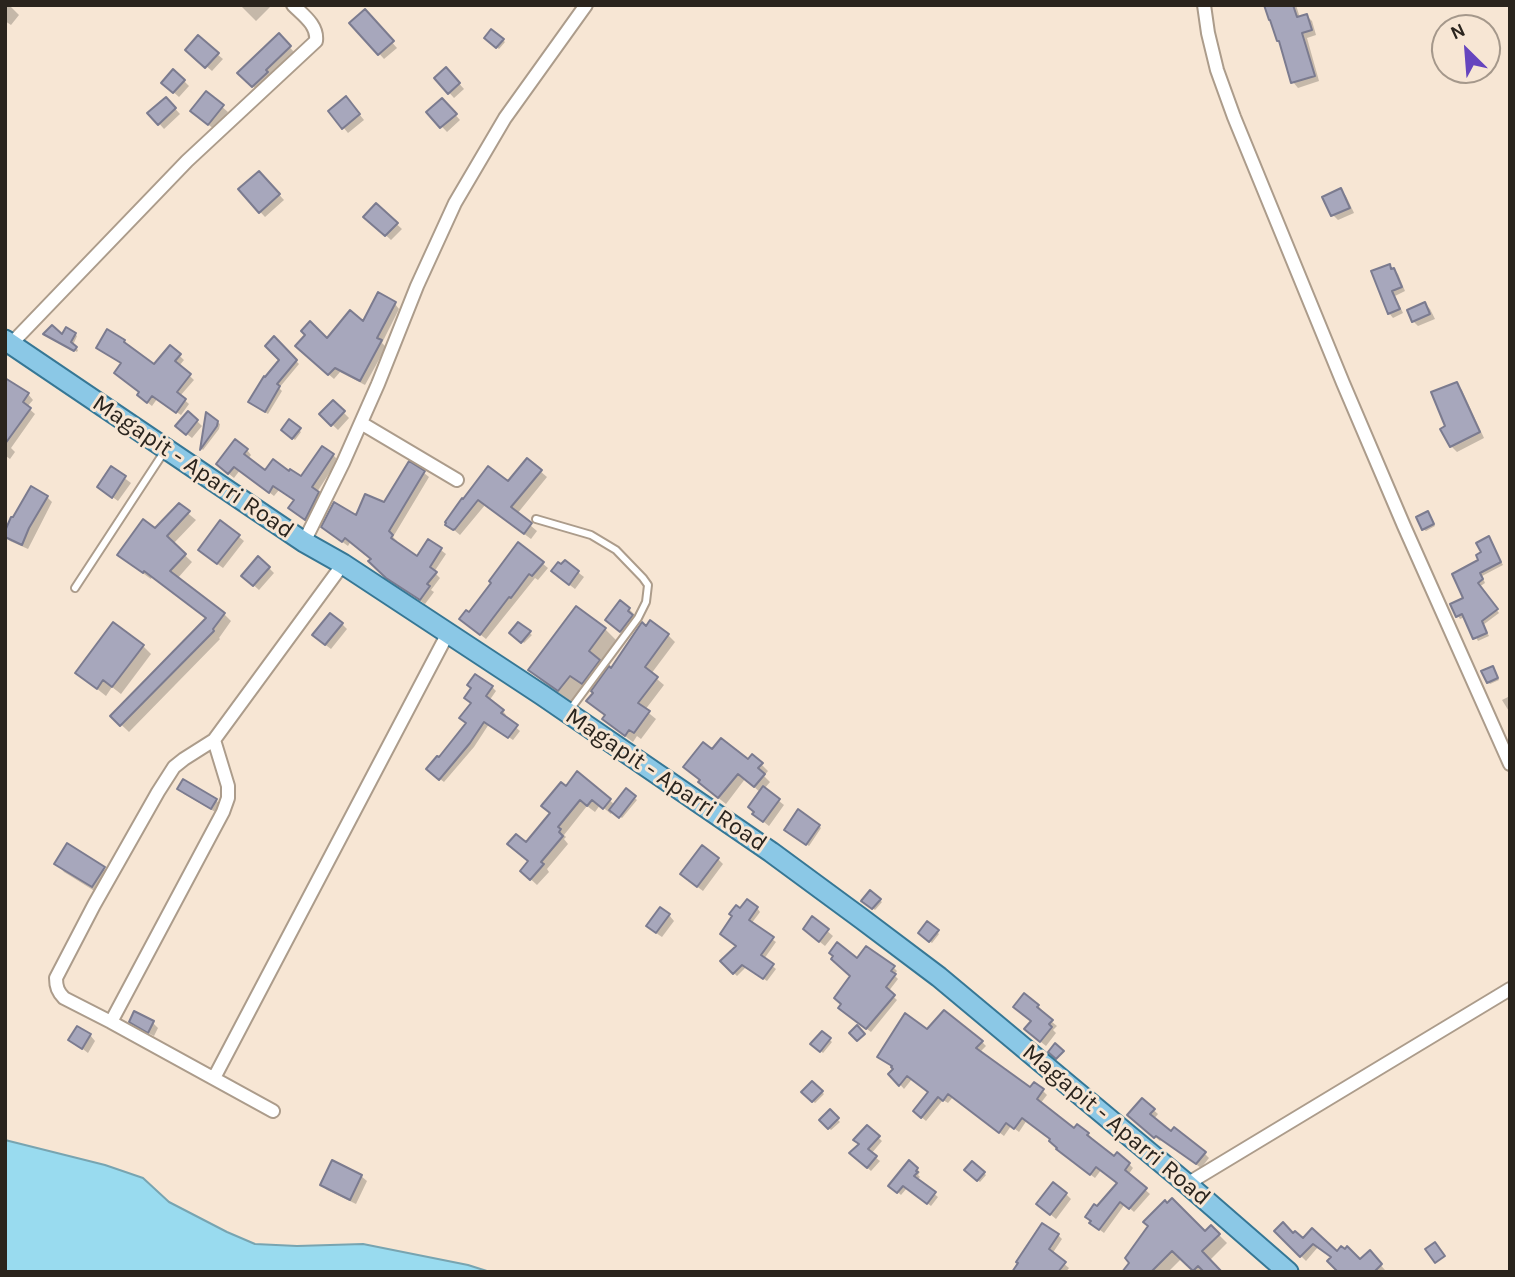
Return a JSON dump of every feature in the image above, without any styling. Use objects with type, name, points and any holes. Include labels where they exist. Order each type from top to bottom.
[{"type":"main road","name":"Magapit - Aparri Road","points":[[8,342],[304,542],[343,564],[567,712],[771,852],[939,977],[1288,1272]]},
{"type":"street","points":[[8,342],[187,161],[316,41],[313,25],[293,5]]},
{"type":"street","points":[[304,542],[361,423],[417,286],[455,203],[505,118],[586,5]]},
{"type":"street","points":[[1204,5],[1217,70],[1239,128],[1343,383],[1510,764]]},
{"type":"street","points":[[361,423],[457,480]]},
{"type":"street","points":[[273,1111],[111,1021],[64,998],[56,985],[56,978],[94,905],[174,767],[214,740],[343,564]]},
{"type":"street","points":[[214,1078],[448,633]]},
{"type":"street","points":[[111,1021],[223,813],[228,798],[228,786],[214,740]]},
{"type":"street","points":[[1187,1184],[1510,989]]},
{"type":"lane","points":[[75,588],[166,449]]},
{"type":"lane","points":[[536,519],[591,535],[616,550],[648,585],[646,602],[638,618],[567,712]]},
{"type":"water","points":[[5,1140],[105,1165],[143,1178],[169,1202],[255,1244],[363,1244],[490,1272],[5,1272]]},
{"type":"building","points":[[1264,5],[1293,5],[1297,17],[1307,14],[1312,30],[1302,33],[1315,76],[1291,83],[1279,41]]},
{"type":"building","points":[[365,9],[394,41],[378,55],[349,23]]},
{"type":"building","points":[[491,29],[504,39],[496,48],[484,38]]},
{"type":"building","points":[[279,33],[291,46],[252,87],[237,73]]},
{"type":"building","points":[[198,35],[219,53],[205,68],[185,50]]},
{"type":"building","points":[[446,67],[460,83],[448,94],[434,78]]},
{"type":"building","points":[[173,69],[185,80],[173,93],[161,83]]},
{"type":"building","points":[[206,91],[224,105],[208,125],[190,111]]},
{"type":"building","points":[[346,96],[360,114],[342,129],[328,111]]},
{"type":"building","points":[[166,97],[176,108],[158,125],[147,113]]},
{"type":"building","points":[[442,98],[457,114],[440,128],[426,112]]},
{"type":"building","points":[[259,171],[280,194],[259,213],[238,189]]},
{"type":"building","points":[[1341,188],[1350,208],[1331,216],[1322,197]]},
{"type":"building","points":[[376,203],[398,223],[385,236],[363,217]]},
{"type":"building","points":[[1390,264],[1402,287],[1392,291],[1400,309],[1388,314],[1371,271]]},
{"type":"building","points":[[378,292],[396,302],[377,338],[382,340],[360,381],[335,368],[328,375],[295,346],[305,335],[301,331],[310,321],[327,338],[350,310],[363,321]]},
{"type":"building","points":[[1425,302],[1430,314],[1412,322],[1407,310]]},
{"type":"building","points":[[52,325],[62,334],[66,327],[76,333],[71,342],[77,347],[74,351],[43,334]]},
{"type":"building","points":[[107,329],[154,364],[170,345],[181,354],[175,361],[191,374],[177,392],[186,399],[176,413],[152,396],[147,403],[137,395],[139,392],[114,373],[121,363],[96,348]]},
{"type":"building","points":[[274,336],[297,360],[277,384],[280,386],[265,412],[248,402],[264,376],[279,360],[265,346]]},
{"type":"building","points":[[5,378],[29,393],[23,402],[31,408],[5,444]]},
{"type":"building","points":[[1457,382],[1480,432],[1450,447],[1440,429],[1445,426],[1431,392]]},
{"type":"building","points":[[333,400],[345,411],[331,426],[319,414]]},
{"type":"building","points":[[188,411],[198,420],[186,435],[175,426]]},
{"type":"building","points":[[206,412],[218,421],[200,450]]},
{"type":"building","points":[[289,419],[301,428],[292,439],[281,430]]},
{"type":"building","points":[[235,439],[248,449],[244,454],[265,470],[273,459],[301,476],[322,446],[334,454],[312,487],[319,492],[305,520],[288,508],[294,500],[273,486],[269,493],[234,467],[228,474],[216,464]]},
{"type":"building","points":[[527,458],[542,470],[511,507],[532,523],[524,534],[478,500],[455,529],[445,525],[462,498],[488,466],[508,481]]},
{"type":"building","points":[[409,461],[425,471],[389,531],[393,535],[391,538],[417,556],[428,539],[442,548],[430,567],[437,572],[427,584],[430,586],[420,600],[386,578],[368,561],[371,559],[345,538],[342,542],[321,527],[334,502],[356,515],[365,494],[384,502]]},
{"type":"building","points":[[111,466],[126,476],[112,498],[97,487]]},
{"type":"building","points":[[31,486],[48,496],[22,545],[5,537],[5,531]]},
{"type":"building","points":[[179,503],[190,511],[167,536],[186,554],[170,571],[225,613],[214,631],[120,726],[110,716],[206,618],[144,571],[143,573],[117,555],[143,519],[155,528]]},
{"type":"building","points":[[1428,511],[1434,524],[1422,530],[1416,517]]},
{"type":"building","points":[[220,520],[240,535],[217,564],[198,550]]},
{"type":"building","points":[[1489,536],[1501,562],[1480,573],[1483,579],[1478,583],[1498,609],[1482,621],[1487,633],[1473,639],[1462,614],[1456,617],[1450,604],[1463,598],[1452,574],[1478,560],[1476,555],[1481,552],[1476,543]]},
{"type":"building","points":[[518,542],[544,562],[532,576],[529,574],[480,635],[459,619],[466,610],[469,612]]},
{"type":"building","points":[[258,556],[270,567],[253,586],[241,576]]},
{"type":"building","points":[[565,560],[579,571],[569,585],[551,571],[558,562],[561,564]]},
{"type":"building","points":[[620,600],[630,608],[628,611],[633,615],[620,632],[605,620]]},
{"type":"building","points":[[576,606],[606,628],[589,651],[600,660],[582,684],[570,676],[558,691],[528,670]]},
{"type":"building","points":[[330,613],[343,623],[325,645],[312,635]]},
{"type":"building","points":[[650,620],[669,634],[645,667],[658,677],[638,703],[650,711],[634,733],[629,730],[625,736],[602,719],[605,715],[586,701],[642,622],[646,626]]},
{"type":"building","points":[[113,622],[144,645],[112,687],[103,680],[97,689],[75,673]]},
{"type":"building","points":[[518,622],[531,631],[521,643],[509,633]]},
{"type":"building","points":[[1493,666],[1498,678],[1487,683],[1481,671]]},
{"type":"building","points":[[475,674],[493,686],[486,696],[504,710],[501,713],[518,725],[508,738],[484,722],[439,780],[426,769],[466,723],[459,718],[471,703],[464,698],[471,688],[467,685]]},
{"type":"building","points":[[721,738],[748,759],[752,754],[763,763],[758,768],[765,774],[754,787],[738,774],[718,798],[683,767],[703,742],[712,749]]},
{"type":"building","points":[[577,771],[611,799],[603,809],[592,800],[587,806],[580,800],[558,827],[563,836],[530,880],[520,871],[528,861],[507,844],[516,834],[526,842],[550,813],[541,806],[561,782],[566,786]]},
{"type":"building","points":[[183,779],[217,799],[211,809],[177,789]]},
{"type":"building","points":[[763,786],[780,799],[763,822],[752,814],[754,812],[748,807]]},
{"type":"building","points":[[626,788],[636,796],[619,818],[609,810]]},
{"type":"building","points":[[798,809],[820,825],[806,845],[784,830]]},
{"type":"building","points":[[67,843],[105,867],[92,887],[54,864]]},
{"type":"building","points":[[702,845],[719,858],[697,887],[680,874]]},
{"type":"building","points":[[870,890],[881,899],[872,909],[861,901]]},
{"type":"building","points":[[747,899],[758,907],[749,920],[774,937],[761,955],[774,964],[763,979],[742,965],[733,974],[720,961],[736,946],[720,934],[732,916],[729,914],[736,905],[740,908]]},
{"type":"building","points":[[660,907],[670,914],[656,933],[646,926]]},
{"type":"building","points":[[812,916],[829,929],[819,942],[803,929]]},
{"type":"building","points":[[927,921],[939,930],[929,942],[918,933]]},
{"type":"building","points":[[837,942],[857,958],[866,946],[895,966],[891,971],[896,974],[886,987],[895,995],[866,1029],[838,1008],[841,1004],[834,998],[850,976],[831,959],[833,956],[829,953]]},
{"type":"building","points":[[1024,993],[1053,1020],[1049,1024],[1052,1027],[1040,1042],[1024,1029],[1031,1021],[1013,1007]]},
{"type":"building","points":[[944,1010],[983,1041],[976,1048],[1030,1087],[1034,1082],[1044,1089],[1037,1099],[1074,1128],[1077,1124],[1114,1156],[1117,1152],[1130,1163],[1125,1170],[1147,1188],[1129,1209],[1120,1202],[1099,1230],[1089,1223],[1091,1221],[1085,1217],[1094,1204],[1097,1206],[1117,1183],[1096,1167],[1090,1175],[1022,1118],[1014,1129],[1006,1123],[999,1133],[948,1094],[943,1101],[938,1097],[921,1118],[913,1111],[928,1092],[907,1076],[899,1086],[888,1074],[893,1069],[892,1066],[877,1057],[905,1013],[927,1029]]},
{"type":"building","points":[[134,1011],[154,1021],[148,1033],[129,1022]]},
{"type":"building","points":[[857,1025],[865,1034],[857,1041],[849,1033]]},
{"type":"building","points":[[77,1026],[91,1034],[82,1049],[68,1040]]},
{"type":"building","points":[[822,1031],[831,1038],[820,1052],[810,1044]]},
{"type":"building","points":[[1055,1043],[1064,1051],[1056,1059],[1048,1052]]},
{"type":"building","points":[[812,1081],[823,1091],[812,1102],[801,1092]]},
{"type":"building","points":[[1142,1098],[1155,1109],[1150,1114],[1171,1131],[1174,1127],[1206,1152],[1196,1164],[1156,1136],[1154,1138],[1127,1115]]},
{"type":"building","points":[[830,1109],[839,1118],[828,1129],[819,1120]]},
{"type":"building","points":[[867,1125],[880,1136],[868,1149],[877,1156],[867,1168],[849,1153],[859,1144],[853,1140]]},
{"type":"building","points":[[332,1160],[362,1175],[350,1200],[320,1185]]},
{"type":"building","points":[[909,1160],[918,1168],[914,1176],[936,1192],[927,1204],[903,1186],[897,1193],[888,1186]]},
{"type":"building","points":[[972,1161],[985,1172],[977,1181],[964,1170]]},
{"type":"building","points":[[1053,1182],[1067,1193],[1050,1215],[1036,1204]]},
{"type":"building","points":[[1172,1198],[1205,1231],[1211,1225],[1220,1234],[1202,1251],[1222,1272],[1204,1272],[1198,1266],[1193,1271],[1172,1251],[1151,1272],[1122,1272],[1129,1263],[1125,1258],[1148,1226],[1143,1222],[1165,1200],[1167,1203]]},
{"type":"building","points":[[1283,1222],[1293,1233],[1295,1231],[1303,1238],[1312,1228],[1337,1251],[1341,1246],[1345,1249],[1347,1246],[1360,1259],[1370,1250],[1382,1264],[1374,1272],[1338,1272],[1327,1261],[1331,1257],[1313,1244],[1300,1257],[1274,1231]]},
{"type":"building","points":[[1042,1223],[1059,1234],[1049,1249],[1066,1262],[1058,1272],[1012,1272],[1018,1263],[1016,1262]]},
{"type":"building","points":[[1435,1242],[1445,1256],[1435,1263],[1425,1249]]}]
